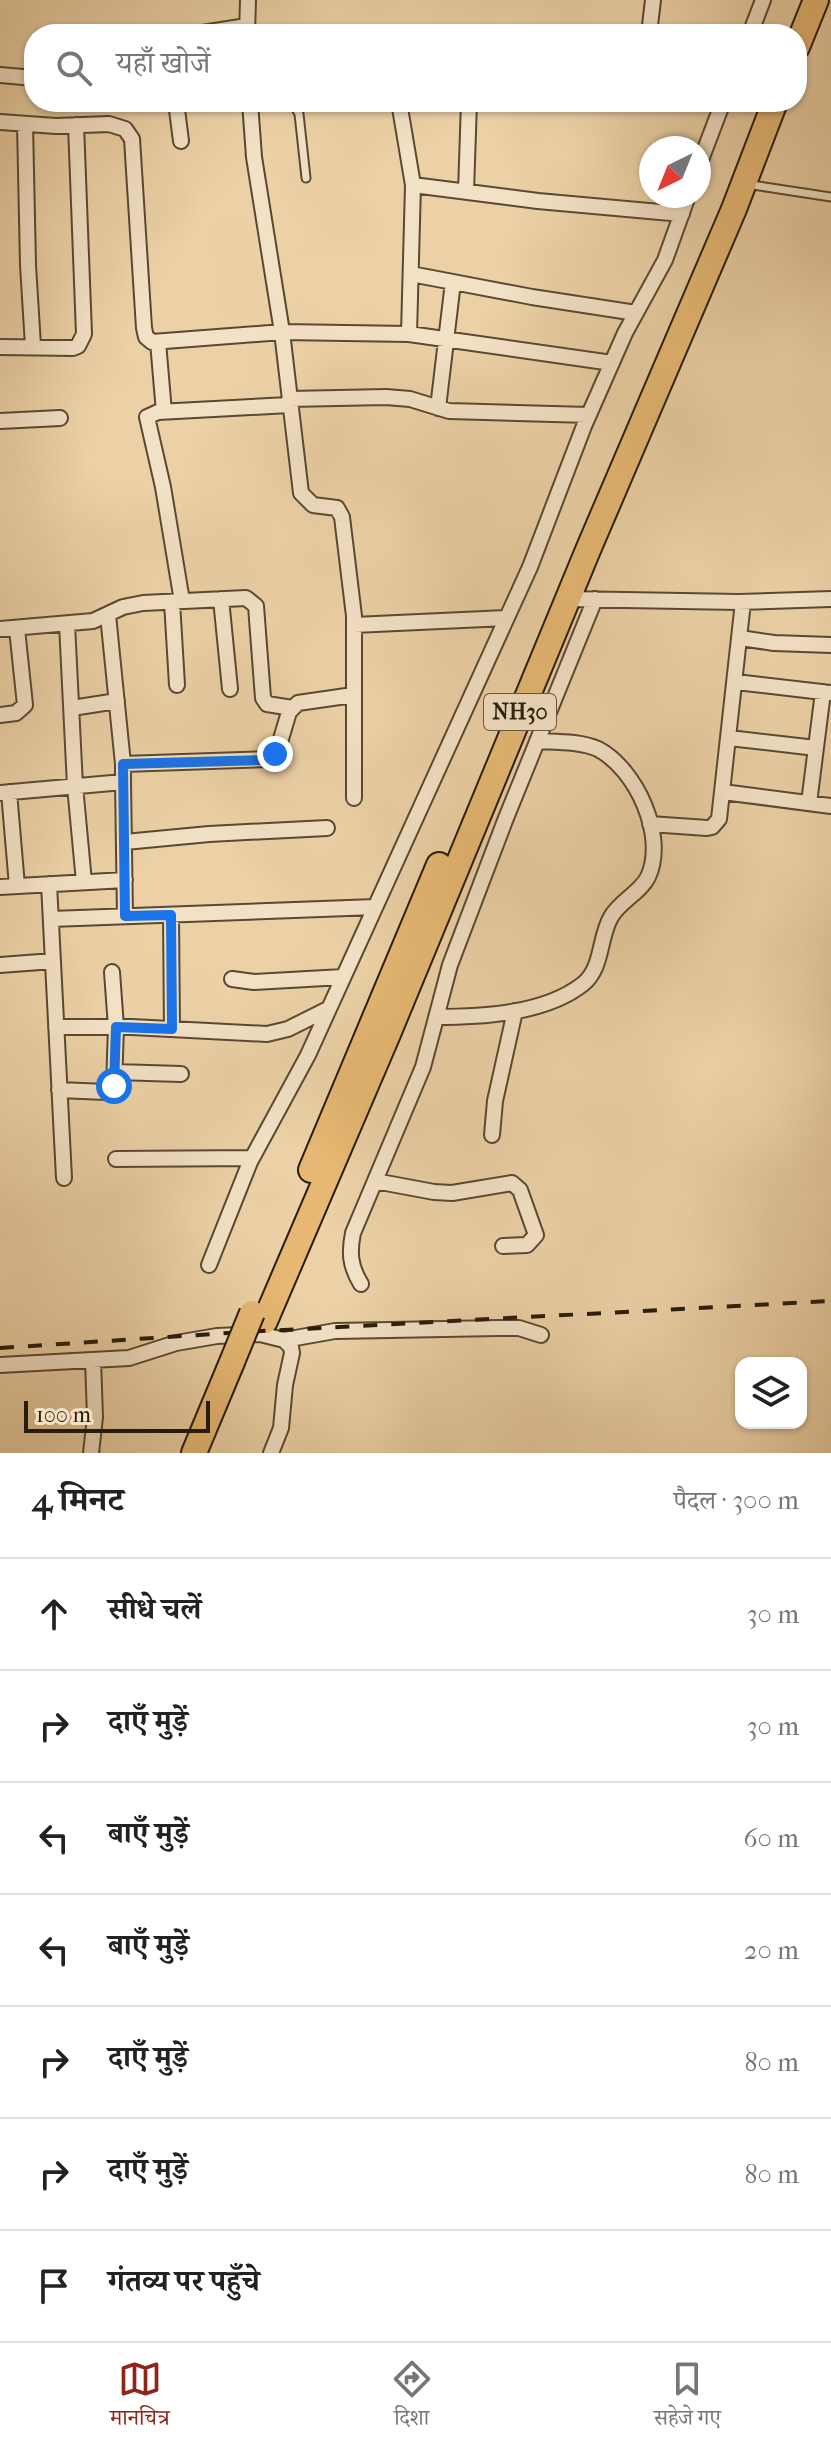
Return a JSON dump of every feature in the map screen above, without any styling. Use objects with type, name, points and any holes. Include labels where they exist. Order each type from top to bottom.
[{"type":"highway","points":[[791,24],[799,0]]},
{"type":"highway","points":[[806,24],[816,0]]},
{"type":"highway","name":"NH30","points":[[194,1453],[238,1365],[601,475],[702,245],[756,112]]},
{"type":"highway","name":"NH30","points":[[258,1317],[394,1020],[567,599],[744,184],[771,112]]},
{"type":"highway","name":"NH30","points":[[210,1453],[238,1365]]},
{"type":"street","points":[[247,24],[248,0]]},
{"type":"street","points":[[650,24],[653,0]]},
{"type":"street","points":[[754,24],[763,0]]},
{"type":"street","points":[[0,75],[24,77]]},
{"type":"street","points":[[177,112],[181,141]]},
{"type":"street","points":[[251,112],[254,157],[282,332],[301,493],[313,505],[337,508],[342,517],[354,625],[354,798]]},
{"type":"street","points":[[401,112],[413,185],[409,334]]},
{"type":"street","points":[[466,192],[469,112]]},
{"type":"street","points":[[710,136],[719,112]]},
{"type":"street","points":[[0,122],[119,126],[125,129],[132,139],[144,328],[146,337],[158,342],[282,332],[409,334],[612,363]]},
{"type":"street","points":[[25,124],[33,346]]},
{"type":"street","points":[[0,347],[73,348],[78,346],[84,334],[76,125]]},
{"type":"street","points":[[413,185],[682,214]]},
{"type":"street","points":[[209,1265],[252,1158],[308,1055],[530,567],[589,415],[636,313],[665,260],[684,208]]},
{"type":"street","points":[[411,274],[636,313]]},
{"type":"street","points":[[438,408],[453,282]]},
{"type":"street","points":[[158,342],[164,412]]},
{"type":"street","points":[[177,685],[177,602],[163,487],[147,423],[149,415],[386,397],[410,399],[463,412],[589,415]]},
{"type":"street","points":[[0,421],[60,418]]},
{"type":"street","points":[[0,629],[93,621],[130,605],[246,598],[256,606],[263,698],[267,704],[292,708],[307,700],[353,695]]},
{"type":"street","points":[[221,599],[230,689]]},
{"type":"street","points":[[567,599],[743,602],[831,599]]},
{"type":"street","points":[[361,1284],[354,1273],[349,1254],[353,1233],[423,1067],[450,965],[595,599]]},
{"type":"street","points":[[650,824],[712,827],[719,819],[743,602]]},
{"type":"street","points":[[108,615],[123,764],[125,916]]},
{"type":"street","points":[[354,625],[506,618]]},
{"type":"street","points":[[67,624],[75,786],[84,882]]},
{"type":"street","points":[[0,715],[16,713],[25,705],[17,629]]},
{"type":"street","points":[[740,638],[831,645]]},
{"type":"street","points":[[736,682],[827,693],[809,803]]},
{"type":"street","points":[[72,708],[117,701]]},
{"type":"street","points":[[123,764],[270,759],[278,749],[292,708]]},
{"type":"street","points":[[729,738],[816,748]]},
{"type":"street","points":[[436,1017],[489,1016],[515,1011],[567,993],[587,981],[612,915],[647,878],[652,859],[650,824],[630,780],[609,756],[586,745],[537,741]]},
{"type":"street","points":[[17,886],[4,792],[123,782]]},
{"type":"street","points":[[723,792],[831,806]]},
{"type":"street","points":[[125,842],[327,828]]},
{"type":"street","points":[[0,887],[125,880]]},
{"type":"street","points":[[49,884],[64,1178]]},
{"type":"street","points":[[51,919],[375,907]]},
{"type":"street","points":[[171,915],[172,1029]]},
{"type":"street","points":[[0,965],[53,961]]},
{"type":"street","points":[[59,1090],[106,1092],[114,1086],[116,1027],[112,972]]},
{"type":"street","points":[[232,979],[254,982],[343,977]]},
{"type":"street","points":[[56,1027],[276,1033],[328,1009]]},
{"type":"street","points":[[492,1135],[495,1101],[515,1011]]},
{"type":"street","points":[[115,1072],[181,1074]]},
{"type":"street","points":[[116,1159],[252,1158]]},
{"type":"street","points":[[375,1181],[452,1193],[512,1183],[520,1190],[536,1235],[527,1245],[503,1246]]},
{"type":"street","points":[[0,1365],[129,1358],[176,1343],[217,1336],[260,1334],[284,1340],[335,1331],[499,1328],[519,1328],[541,1335]]},
{"type":"street","points":[[271,1453],[281,1428],[292,1353],[284,1340]]},
{"type":"street","points":[[91,1453],[95,1417],[93,1360]]},
{"type":"lane","points":[[298,112],[306,178]]},
{"type":"lane","points":[[744,184],[831,197]]},
{"type":"railway","points":[[0,1348],[831,1301]]},
{"type":"route","points":[[114,1086],[116,1027],[172,1029],[171,915],[125,916],[123,764],[264,760],[275,754]]}]
